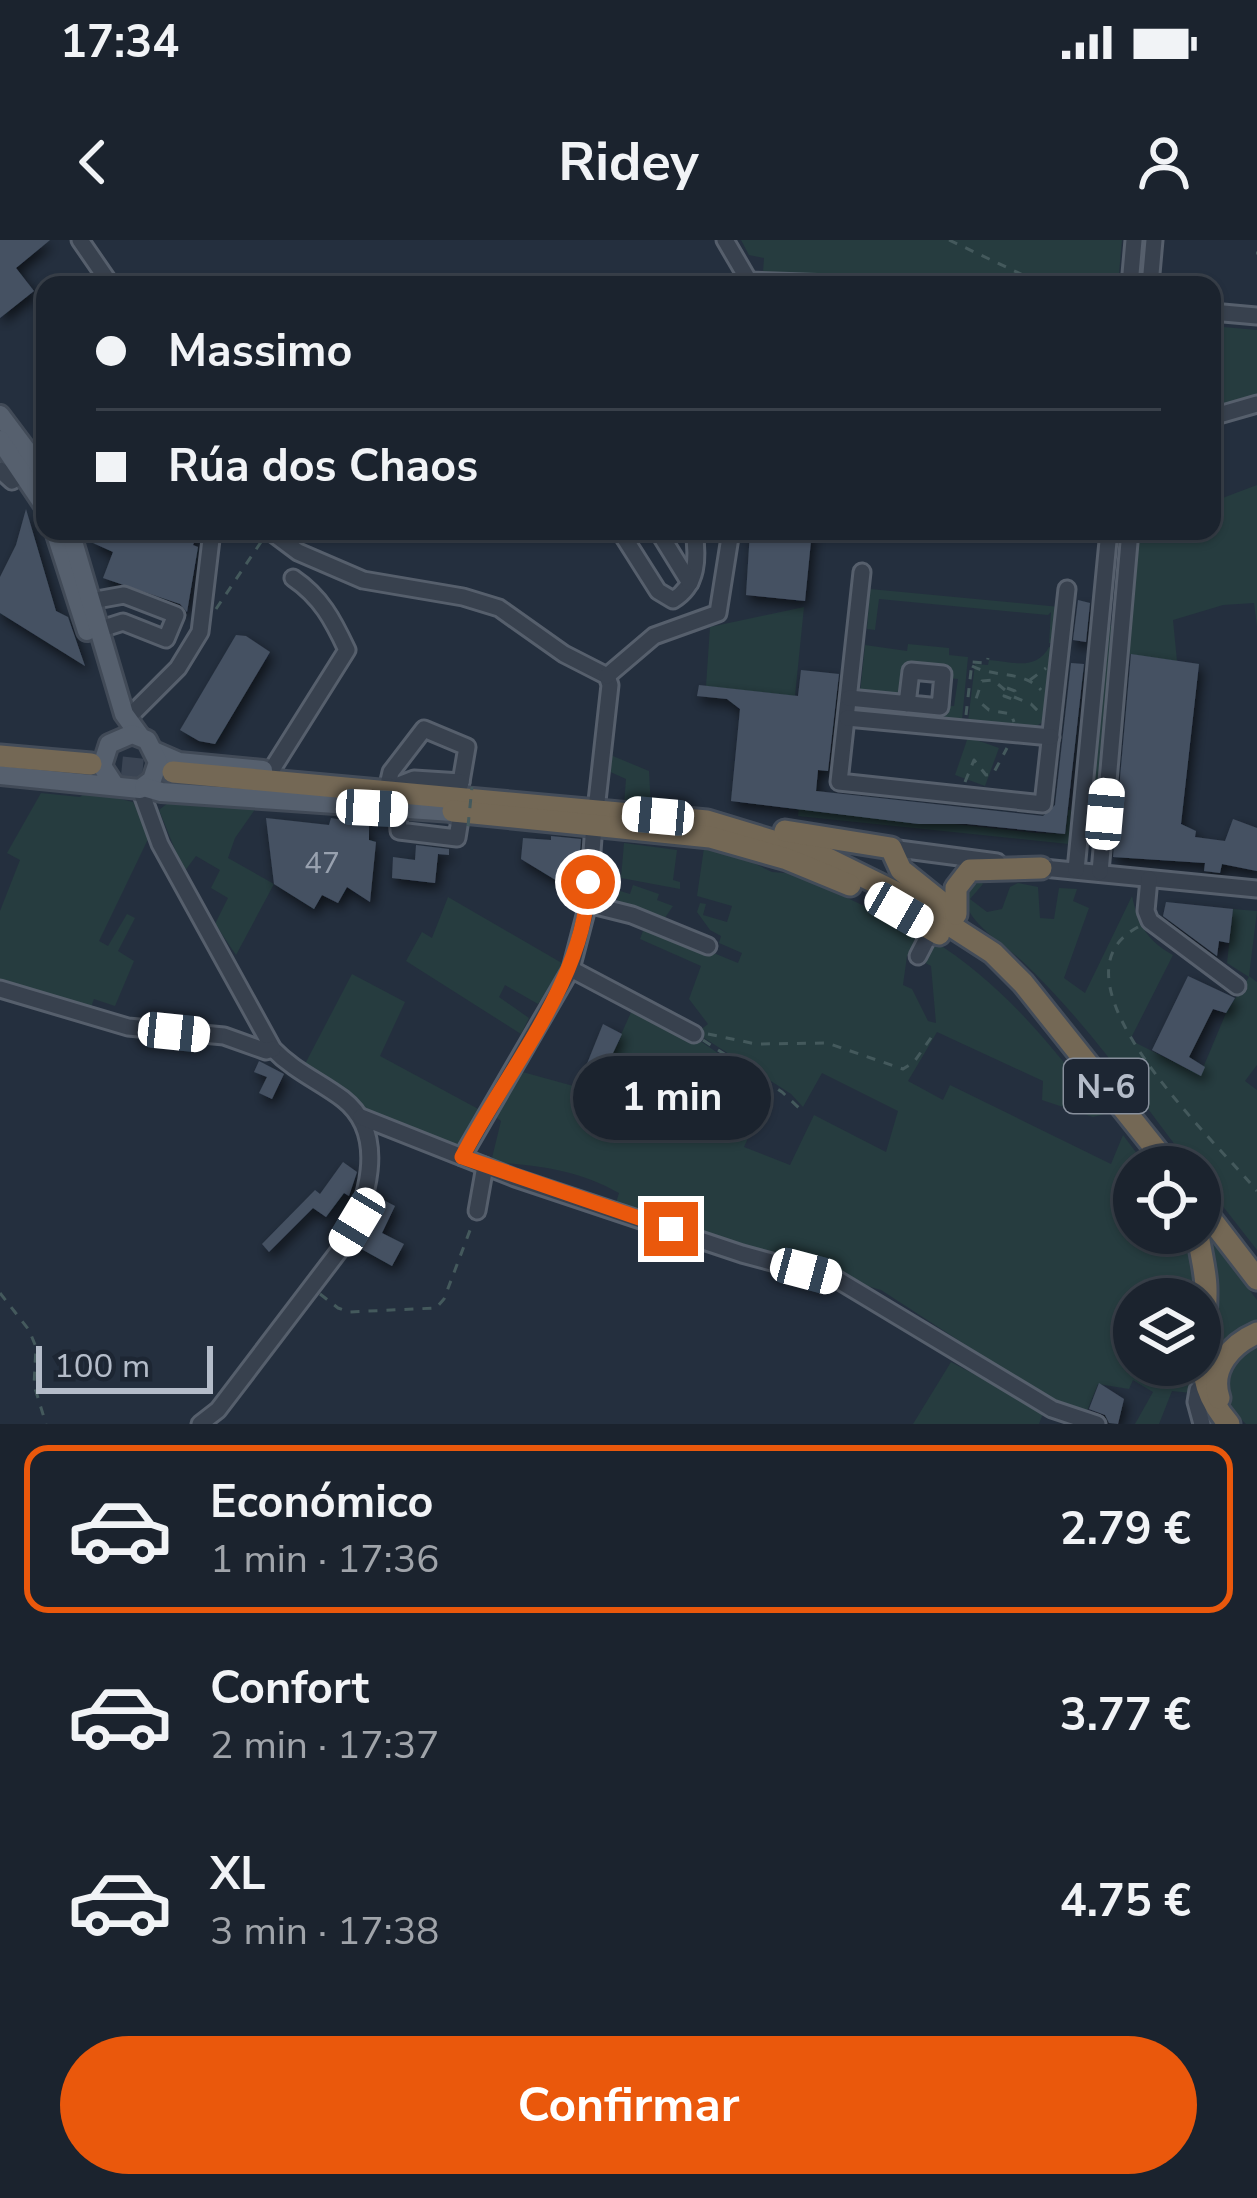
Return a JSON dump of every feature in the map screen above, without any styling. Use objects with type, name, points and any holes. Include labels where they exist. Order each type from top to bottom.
[{"type":"highway","points":[[0,756],[100,757]]},
{"type":"highway","points":[[0,766],[100,757]]},
{"type":"highway","name":"N-6","points":[[172,776],[595,818],[762,826],[891,848]]},
{"type":"highway","name":"N-6","points":[[595,818],[710,837],[830,876],[932,929],[1041,1006]]},
{"type":"highway","name":"N-6","points":[[725,824],[822,856],[910,900],[993,953],[1153,1146]]},
{"type":"highway","points":[[891,848],[901,871],[979,933],[993,953]]},
{"type":"highway","points":[[956,914],[956,888],[970,870],[1040,868]]},
{"type":"highway","points":[[1221,1232],[1257,1279]]},
{"type":"highway","points":[[1228,1423],[1215,1388],[1217,1372],[1234,1346],[1257,1333]]},
{"type":"highway","points":[[1205,1386],[1228,1423]]},
{"type":"main road","points":[[0,415],[35,474]]},
{"type":"main road","points":[[0,440],[35,474]]},
{"type":"main road","points":[[58,540],[114,715],[100,757],[104,774],[115,786]]},
{"type":"main road","points":[[73,540],[124,713],[156,752],[179,762],[392,786],[476,807]]},
{"type":"main road","points":[[112,675],[135,711],[172,747],[200,764]]},
{"type":"main road","points":[[0,745],[100,757],[140,736]]},
{"type":"main road","points":[[142,788],[157,772],[156,752]]},
{"type":"main road","points":[[0,776],[398,810],[476,807]]},
{"type":"street","points":[[80,240],[105,276]]},
{"type":"street","points":[[725,240],[745,276]]},
{"type":"street","points":[[1131,276],[1134,240]]},
{"type":"street","points":[[1151,276],[1154,240]]},
{"type":"street","points":[[1221,312],[1257,316]]},
{"type":"street","points":[[1221,414],[1257,404]]},
{"type":"street","points":[[0,470],[11,481],[35,474]]},
{"type":"street","points":[[135,711],[193,646],[202,622],[211,540]]},
{"type":"street","points":[[282,540],[362,580],[499,608],[564,654],[607,676],[610,686],[588,904],[571,969],[462,1157]]},
{"type":"street","points":[[626,540],[658,591],[673,600],[687,592],[691,583],[695,540]]},
{"type":"street","points":[[664,540],[691,583]]},
{"type":"street","points":[[607,676],[654,636],[718,614],[730,540]]},
{"type":"street","points":[[1076,871],[1107,540]]},
{"type":"street","points":[[1100,872],[1129,540]]},
{"type":"street","points":[[862,572],[839,782],[1043,804],[1048,725],[1067,589]]},
{"type":"street","points":[[271,771],[347,650],[329,612],[313,591],[293,578]]},
{"type":"street","points":[[91,601],[124,595],[176,615],[166,639],[123,622],[98,629]]},
{"type":"street","points":[[117,596],[123,622]]},
{"type":"street","points":[[849,698],[907,704]]},
{"type":"street","points":[[847,718],[964,729],[1048,725]]},
{"type":"street","points":[[392,786],[391,772],[424,729],[467,747],[476,807]]},
{"type":"street","points":[[142,788],[160,844],[273,1049],[362,1117],[484,1166],[742,1254],[838,1280],[1047,1417],[1097,1424]]},
{"type":"street","points":[[891,848],[1257,889]]},
{"type":"street","points":[[1149,879],[1146,911],[1150,921],[1237,986]]},
{"type":"street","points":[[588,904],[632,915],[708,946]]},
{"type":"street","points":[[918,956],[932,929]]},
{"type":"street","points":[[571,969],[694,1034]]},
{"type":"street","points":[[0,988],[128,1027],[224,1036],[266,1051],[273,1049]]},
{"type":"street","points":[[200,1424],[218,1410],[357,1222],[368,1187],[368,1143],[362,1117]]},
{"type":"street","points":[[477,1211],[484,1166]]},
{"type":"street","points":[[1202,1424],[1196,1402],[1198,1390],[1205,1386]]},
{"type":"path","points":[[949,240],[1025,276]]},
{"type":"path","points":[[202,622],[264,540]]},
{"type":"path","points":[[964,729],[972,662],[987,663],[988,658]]},
{"type":"path","points":[[972,666],[1036,683],[1043,693],[1048,725]]},
{"type":"path","points":[[1014,697],[1031,704],[1048,725]]},
{"type":"path","points":[[1150,921],[1113,947],[1107,968],[1112,1005],[1131,1042],[1257,1191]]},
{"type":"path","points":[[694,1034],[756,1044],[827,1043],[903,1069],[914,1062],[935,1032]]},
{"type":"path","points":[[694,1034],[799,1108]]},
{"type":"path","points":[[310,1285],[349,1312],[436,1308],[444,1300],[477,1211]]},
{"type":"path","points":[[0,1293],[29,1330],[36,1347],[34,1385],[46,1424]]},
{"type":"green space","points":[[741,240],[1122,240],[1119,276],[763,276],[764,258],[749,255]]},
{"type":"green space","points":[[1221,327],[1257,330],[1257,399],[1221,409]]},
{"type":"green space","points":[[1257,485],[1257,627],[1254,603],[1223,605],[1173,620],[1177,661],[1128,654],[1138,540],[1221,540],[1221,499]]},
{"type":"green space","points":[[870,589],[1060,607],[1055,643],[1049,643],[1051,612],[879,599],[875,630],[867,629]]},
{"type":"green space","points":[[804,607],[795,696],[706,686],[710,627]]},
{"type":"green space","points":[[1109,626],[1113,626],[1093,842],[1089,842]]},
{"type":"green space","points":[[908,644],[949,648],[949,655],[968,657],[962,720],[890,715],[890,707],[954,706],[958,679],[948,678],[948,671],[904,666],[900,697],[860,692],[865,645],[907,651]]},
{"type":"green space","points":[[1055,647],[1045,721],[1036,726],[968,721],[975,664],[1031,662]]},
{"type":"green space","points":[[968,737],[999,748],[985,786],[955,775]]},
{"type":"green space","points":[[608,754],[649,771],[651,808],[624,805],[626,779],[606,770]]},
{"type":"green space","points":[[87,791],[133,802],[150,835],[99,941],[108,946],[127,914],[135,918],[118,951],[134,961],[115,1006],[94,999],[90,1010],[0,981],[0,911],[20,860],[7,853],[41,793],[80,797]]},
{"type":"green space","points":[[173,799],[256,808],[235,838],[228,858],[274,884],[236,955],[215,924],[228,898],[211,888],[220,870],[196,856],[184,872],[159,810]]},
{"type":"green space","points":[[799,807],[1065,834],[1071,810],[1069,844],[798,816]]},
{"type":"green space","points":[[624,843],[677,850],[673,880],[680,882],[680,889],[621,878]]},
{"type":"green space","points":[[704,848],[735,854],[772,872],[797,874],[921,933],[907,956],[903,985],[912,989],[928,1021],[936,1023],[931,966],[922,961],[932,940],[983,977],[1047,1042],[1105,1114],[1093,1117],[1042,1100],[1043,1081],[937,1032],[908,1081],[943,1100],[950,1085],[1111,1164],[1113,1159],[1113,1254],[1193,1254],[1196,1278],[1113,1278],[1113,1386],[1129,1389],[1098,1384],[1085,1416],[1052,1401],[881,1290],[615,1206],[619,1193],[573,1174],[491,1162],[501,1121],[492,1114],[519,1071],[595,1092],[633,1008],[696,1038],[770,1089],[744,1147],[790,1165],[814,1115],[886,1152],[898,1111],[822,1073],[803,1107],[791,1094],[701,1036],[699,1031],[708,1024],[689,999],[701,966],[640,939],[645,925],[738,963],[742,953],[719,943],[721,936],[697,912],[700,903],[706,904],[703,915],[727,922],[732,906],[697,896]]},
{"type":"green space","points":[[976,876],[983,884],[970,899],[987,912],[1002,909],[1010,887],[1018,883],[1038,887],[1040,918],[1054,919],[1059,888],[1077,889],[1073,901],[1089,908],[1064,978],[1085,993],[1132,896],[1145,931],[1173,955],[1130,1040],[1200,1075],[1226,1013],[1249,977],[1227,963],[1233,909],[1257,911],[1249,976],[1257,982],[1257,1065],[1245,1081],[1257,1090],[1257,1250],[1221,1204],[1221,1146],[1176,1146],[1045,984],[977,922],[963,892]]},
{"type":"green space","points":[[633,885],[659,894],[657,900],[673,906],[662,922],[615,907],[620,891],[630,894]]},
{"type":"green space","points":[[448,897],[567,966],[538,1004],[505,985],[499,997],[529,1018],[521,1034],[406,961],[422,932],[432,938]]},
{"type":"green space","points":[[352,974],[405,1002],[380,1056],[482,1111],[454,1155],[374,1114],[305,1064]]},
{"type":"green space","points":[[1221,1253],[1257,1300],[1257,1326],[1221,1362],[1221,1278],[1206,1278],[1204,1254]]},
{"type":"green space","points":[[1257,1344],[1257,1424],[1246,1424],[1234,1412],[1225,1390],[1236,1360]]},
{"type":"green space","points":[[951,1362],[1044,1411],[1039,1424],[913,1424]]},
{"type":"green space","points":[[1143,1386],[1192,1386],[1192,1393],[1172,1391],[1159,1424],[1135,1424],[1153,1392]]},
{"type":"building","points":[[0,240],[50,240],[16,268],[34,291],[0,318]]},
{"type":"building","points":[[26,509],[56,611],[68,617],[85,666],[0,613],[0,577]]},
{"type":"building","points":[[195,540],[193,545],[198,547],[187,612],[180,604],[103,578],[113,552],[93,543]]},
{"type":"building","points":[[749,540],[811,540],[805,601],[746,595]]},
{"type":"building","points":[[1078,600],[1090,603],[1086,642],[1073,640]]},
{"type":"building","points":[[236,635],[270,652],[215,744],[199,741],[180,730]]},
{"type":"building","points":[[1131,654],[1199,664],[1181,824],[1196,831],[1195,837],[1225,841],[1233,819],[1257,828],[1257,871],[1222,864],[1220,873],[1204,871],[1205,863],[1113,857]]},
{"type":"building","points":[[1071,663],[1084,664],[1065,834],[919,824],[731,801],[740,709],[727,699],[697,696],[699,685],[798,696],[801,670],[839,674],[828,771],[818,770],[816,791],[1043,816],[1055,805]]},
{"type":"building","points":[[266,818],[329,825],[331,818],[369,824],[369,840],[376,842],[370,902],[347,887],[338,903],[322,895],[314,909],[274,884]]},
{"type":"building","points":[[551,836],[581,839],[577,893],[521,859],[523,838],[551,840]]},
{"type":"building","points":[[416,845],[449,849],[449,855],[438,854],[435,883],[392,878],[393,857],[415,860]]},
{"type":"building","points":[[1166,902],[1233,909],[1229,943],[1219,941],[1217,956],[1163,916]]},
{"type":"building","points":[[1188,976],[1235,998],[1226,1013],[1213,1009],[1189,1057],[1205,1067],[1201,1076],[1152,1050]]},
{"type":"building","points":[[603,1024],[622,1034],[595,1091],[578,1086]]},
{"type":"building","points":[[259,1061],[284,1074],[272,1099],[259,1093],[267,1077],[254,1072]]},
{"type":"building","points":[[343,1162],[357,1172],[349,1196],[344,1193],[326,1217],[313,1208],[269,1252],[262,1244],[315,1190],[320,1194]]},
{"type":"building","points":[[376,1196],[395,1206],[382,1233],[404,1244],[392,1266],[356,1246]]},
{"type":"building","points":[[1099,1383],[1124,1399],[1118,1424],[1089,1409]]},
{"type":"tunnel","points":[[91,764],[172,772]]},
{"type":"route","points":[[588,882],[588,904],[571,969],[462,1157],[671,1229]]}]
